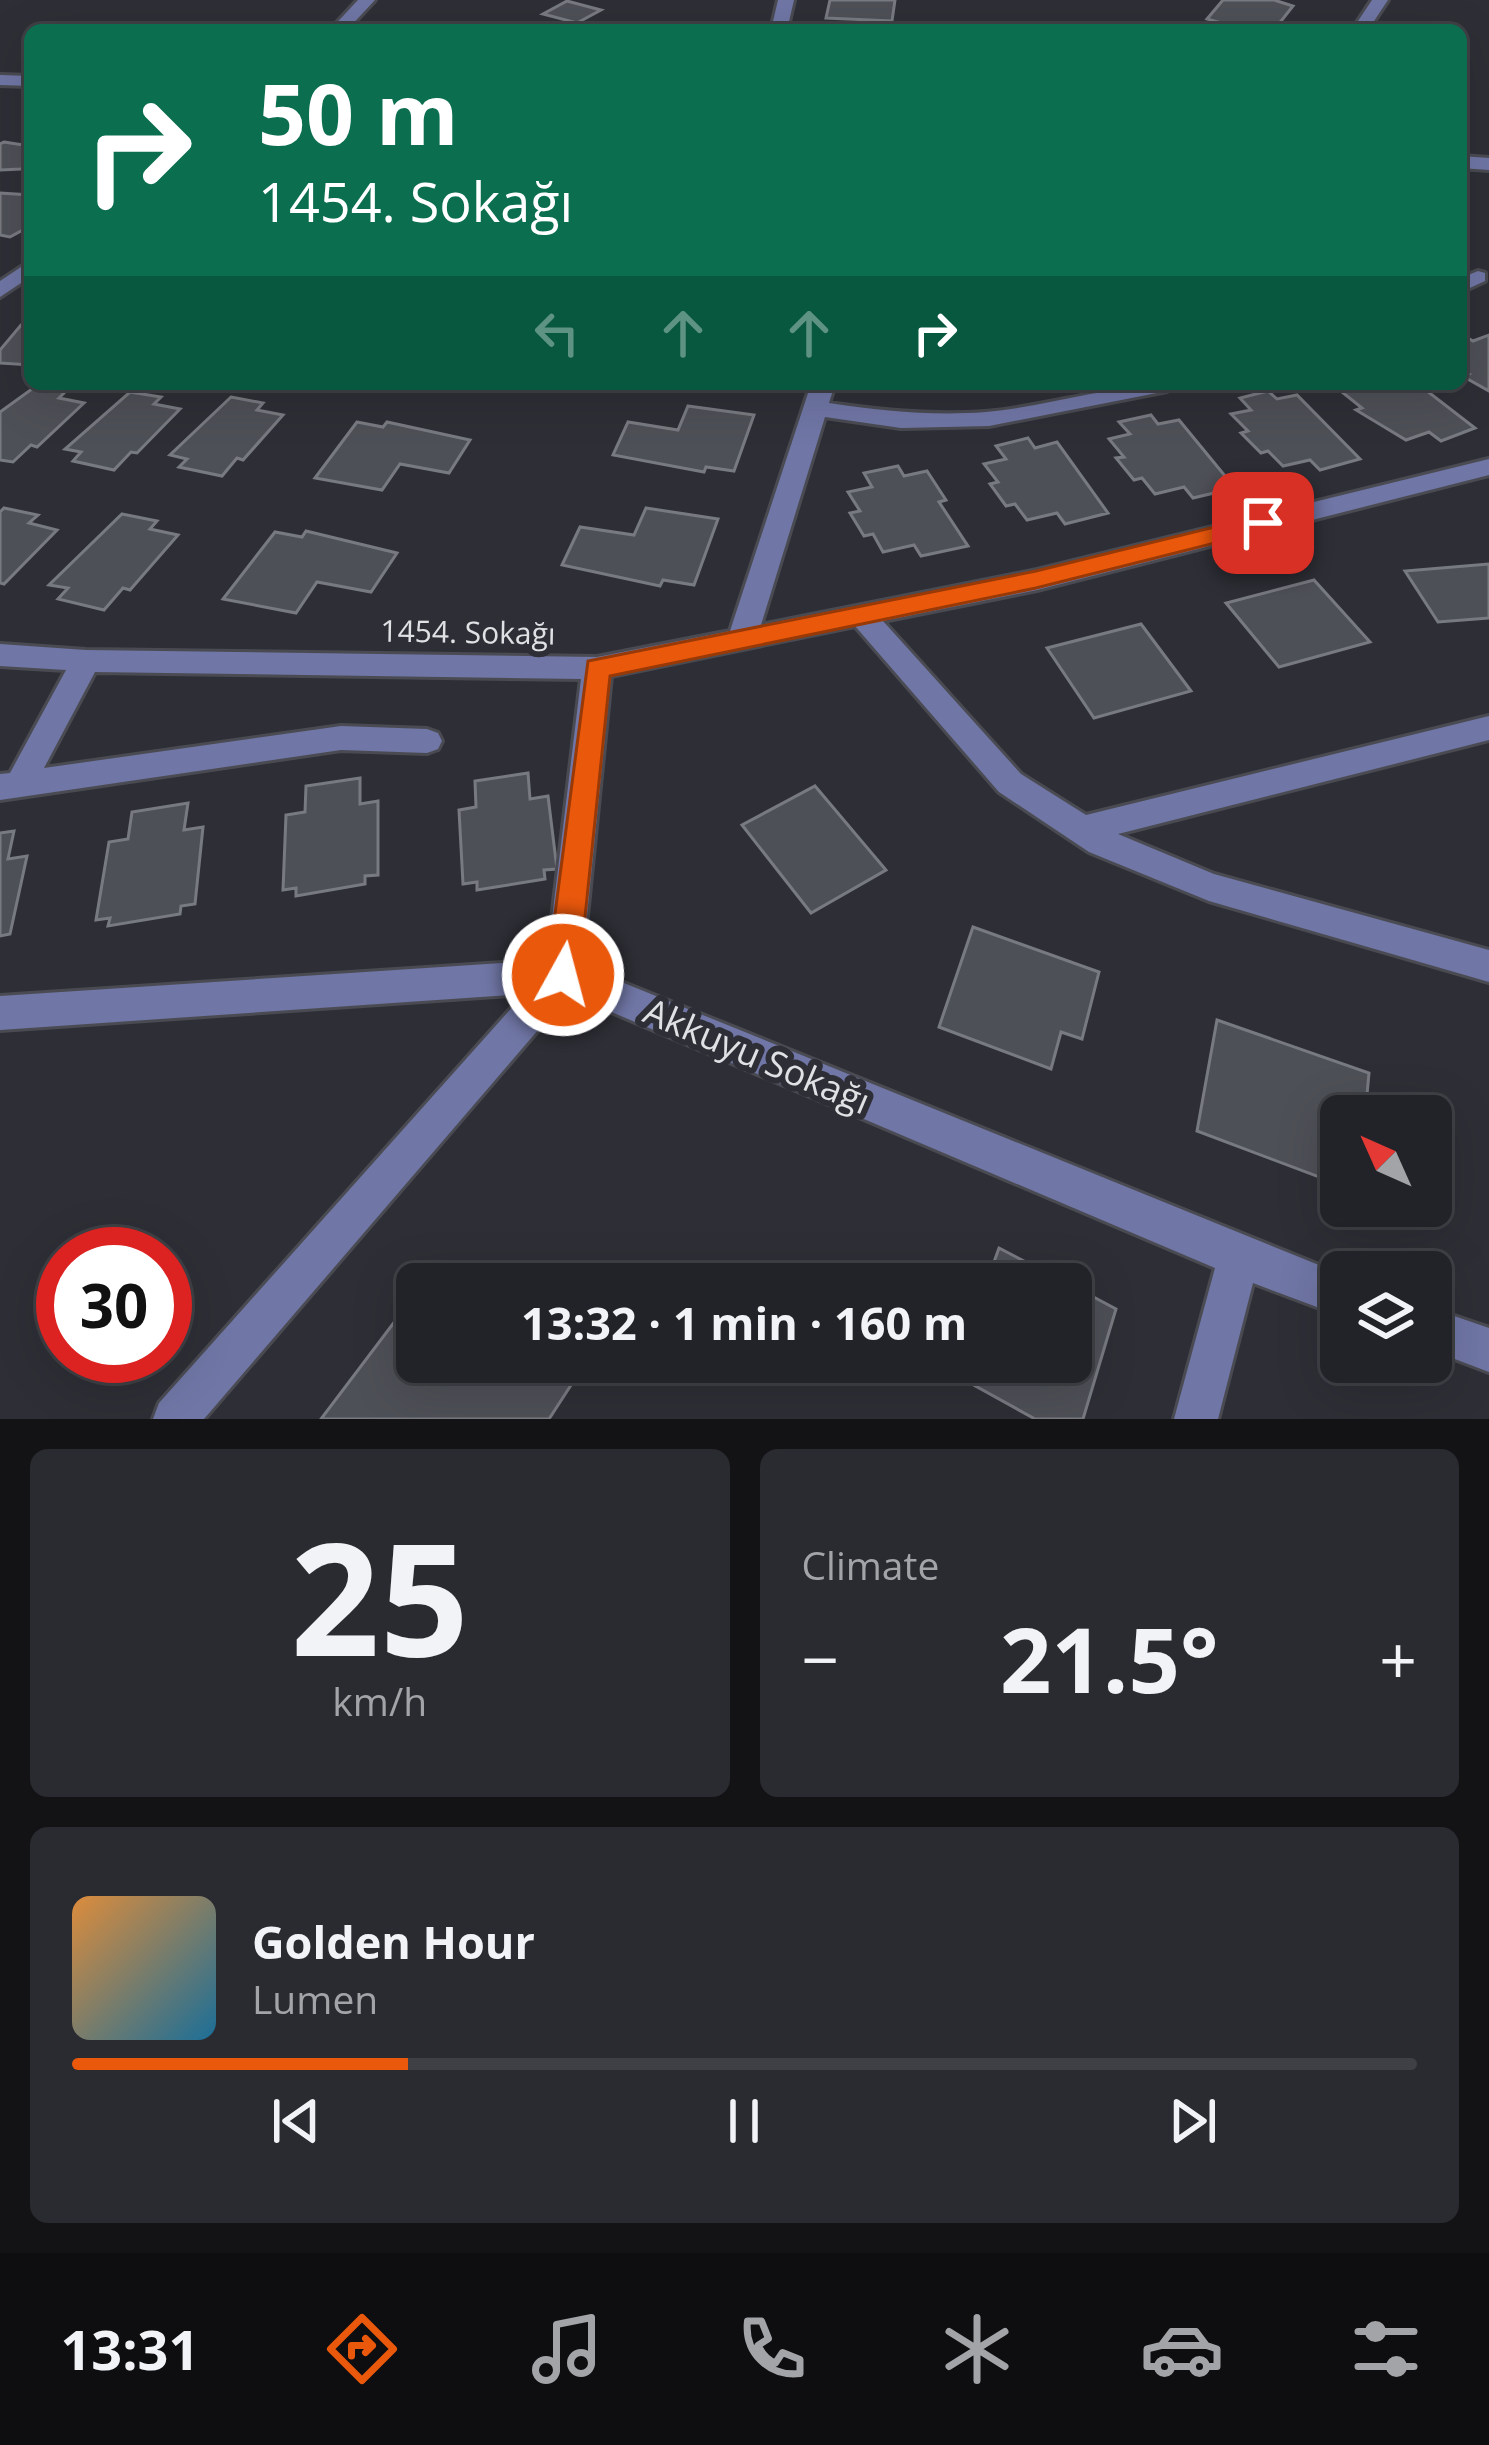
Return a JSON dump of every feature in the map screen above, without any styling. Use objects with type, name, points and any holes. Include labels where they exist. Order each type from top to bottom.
[{"type":"street","points":[[344,24],[367,0]]},
{"type":"street","points":[[0,290],[24,272]]},
{"type":"street","points":[[742,639],[819,396],[901,421],[989,419],[1136,390]]},
{"type":"street","name":"1454. Sokağı","points":[[0,655],[86,661],[597,668],[1036,580],[1489,466]]},
{"type":"street","points":[[860,615],[1010,783],[1082,830],[1209,887],[1489,966]]},
{"type":"street","points":[[10,786],[86,661]]},
{"type":"street","points":[[175,1419],[563,975],[597,668]]},
{"type":"street","points":[[1082,830],[1489,728]]},
{"type":"street","points":[[10,786],[341,738],[427,741]]},
{"type":"street","name":"Akkuyu Sokağı","points":[[0,1013],[563,975],[1320,1287]]},
{"type":"street","points":[[1196,1419],[1239,1257]]},
{"type":"street","points":[[1452,1337],[1489,1350]]},
{"type":"building","points":[[830,0],[895,0],[892,21],[826,18]]},
{"type":"building","points":[[1223,0],[1274,0],[1293,6],[1279,24],[1225,24],[1207,19]]},
{"type":"building","points":[[567,1],[601,10],[577,23],[543,14]]},
{"type":"building","points":[[0,144],[24,145],[21,169],[0,170]]},
{"type":"building","points":[[0,193],[24,195],[24,229],[10,237],[0,235]]},
{"type":"building","points":[[24,325],[24,365],[0,363],[0,350]]},
{"type":"building","points":[[1489,335],[1489,391],[1467,379],[1467,338],[1473,341]]},
{"type":"building","points":[[30,390],[66,391],[59,398],[84,403],[37,447],[31,445],[13,462],[0,460],[0,412]]},
{"type":"building","points":[[1426,390],[1475,428],[1441,441],[1429,432],[1406,440],[1356,410],[1362,408],[1342,392]]},
{"type":"building","points":[[1268,391],[1277,399],[1297,395],[1360,459],[1320,470],[1310,460],[1283,466],[1268,451],[1261,453],[1241,433],[1248,431],[1231,414],[1251,410],[1240,398]]},
{"type":"building","points":[[130,392],[161,397],[154,404],[180,409],[114,470],[73,461],[81,452],[65,449]]},
{"type":"building","points":[[231,397],[263,403],[257,410],[283,415],[222,476],[179,467],[187,459],[170,455]]},
{"type":"building","points":[[688,406],[754,415],[734,471],[706,467],[704,472],[613,455],[628,422],[678,430]]},
{"type":"building","points":[[1151,415],[1158,424],[1179,420],[1235,488],[1193,498],[1184,487],[1155,494],[1142,478],[1134,480],[1116,458],[1124,457],[1109,439],[1130,434],[1119,422]]},
{"type":"building","points":[[357,422],[383,427],[387,422],[470,440],[449,473],[400,464],[382,490],[315,478]]},
{"type":"building","points":[[1028,438],[1035,448],[1057,442],[1108,513],[1065,524],[1057,513],[1027,520],[1015,504],[1006,506],[990,484],[998,482],[984,464],[1006,459],[996,446]]},
{"type":"building","points":[[898,466],[904,476],[927,471],[946,500],[939,502],[968,546],[921,556],[914,545],[883,552],[873,534],[864,536],[850,513],[860,511],[848,492],[872,487],[864,473]]},
{"type":"building","points":[[4,508],[38,515],[29,523],[57,530],[4,584],[0,583],[0,512]]},
{"type":"building","points":[[646,508],[718,519],[694,585],[663,580],[660,586],[562,565],[580,527],[634,535]]},
{"type":"building","points":[[122,514],[157,521],[150,529],[178,535],[130,590],[123,588],[104,610],[58,599],[68,588],[49,585]]},
{"type":"building","points":[[306,531],[397,553],[371,592],[317,582],[296,613],[223,599],[275,532],[302,537]]},
{"type":"building","points":[[1489,564],[1489,618],[1438,622],[1405,571]]},
{"type":"building","points":[[1314,580],[1370,642],[1279,667],[1226,603]]},
{"type":"building","points":[[1141,624],[1191,691],[1094,718],[1047,648]]},
{"type":"building","points":[[528,773],[530,799],[548,796],[557,869],[544,870],[545,879],[477,890],[477,882],[463,884],[459,810],[476,807],[475,781]]},
{"type":"building","points":[[360,778],[360,804],[378,801],[378,875],[365,876],[365,884],[296,896],[296,888],[283,890],[286,815],[305,812],[306,786]]},
{"type":"building","points":[[815,786],[886,870],[811,913],[742,825]]},
{"type":"building","points":[[188,803],[184,830],[203,827],[195,904],[181,906],[180,914],[108,926],[110,918],[96,920],[109,842],[128,839],[132,812]]},
{"type":"building","points":[[14,831],[8,859],[27,856],[10,934],[0,936],[0,833]]},
{"type":"building","points":[[973,927],[1099,972],[1082,1039],[1061,1032],[1051,1069],[939,1027]]},
{"type":"building","points":[[1217,1020],[1369,1073],[1367,1095],[1320,1095],[1320,1177],[1197,1131]]},
{"type":"building","points":[[999,1248],[1028,1263],[994,1263]]},
{"type":"building","points":[[1092,1296],[1116,1309],[1083,1419],[1035,1419],[970,1383],[1092,1383]]},
{"type":"building","points":[[396,1320],[396,1383],[572,1383],[549,1419],[321,1419]]},
{"type":"route","points":[[563,975],[597,668],[1036,580],[1263,523]]}]
